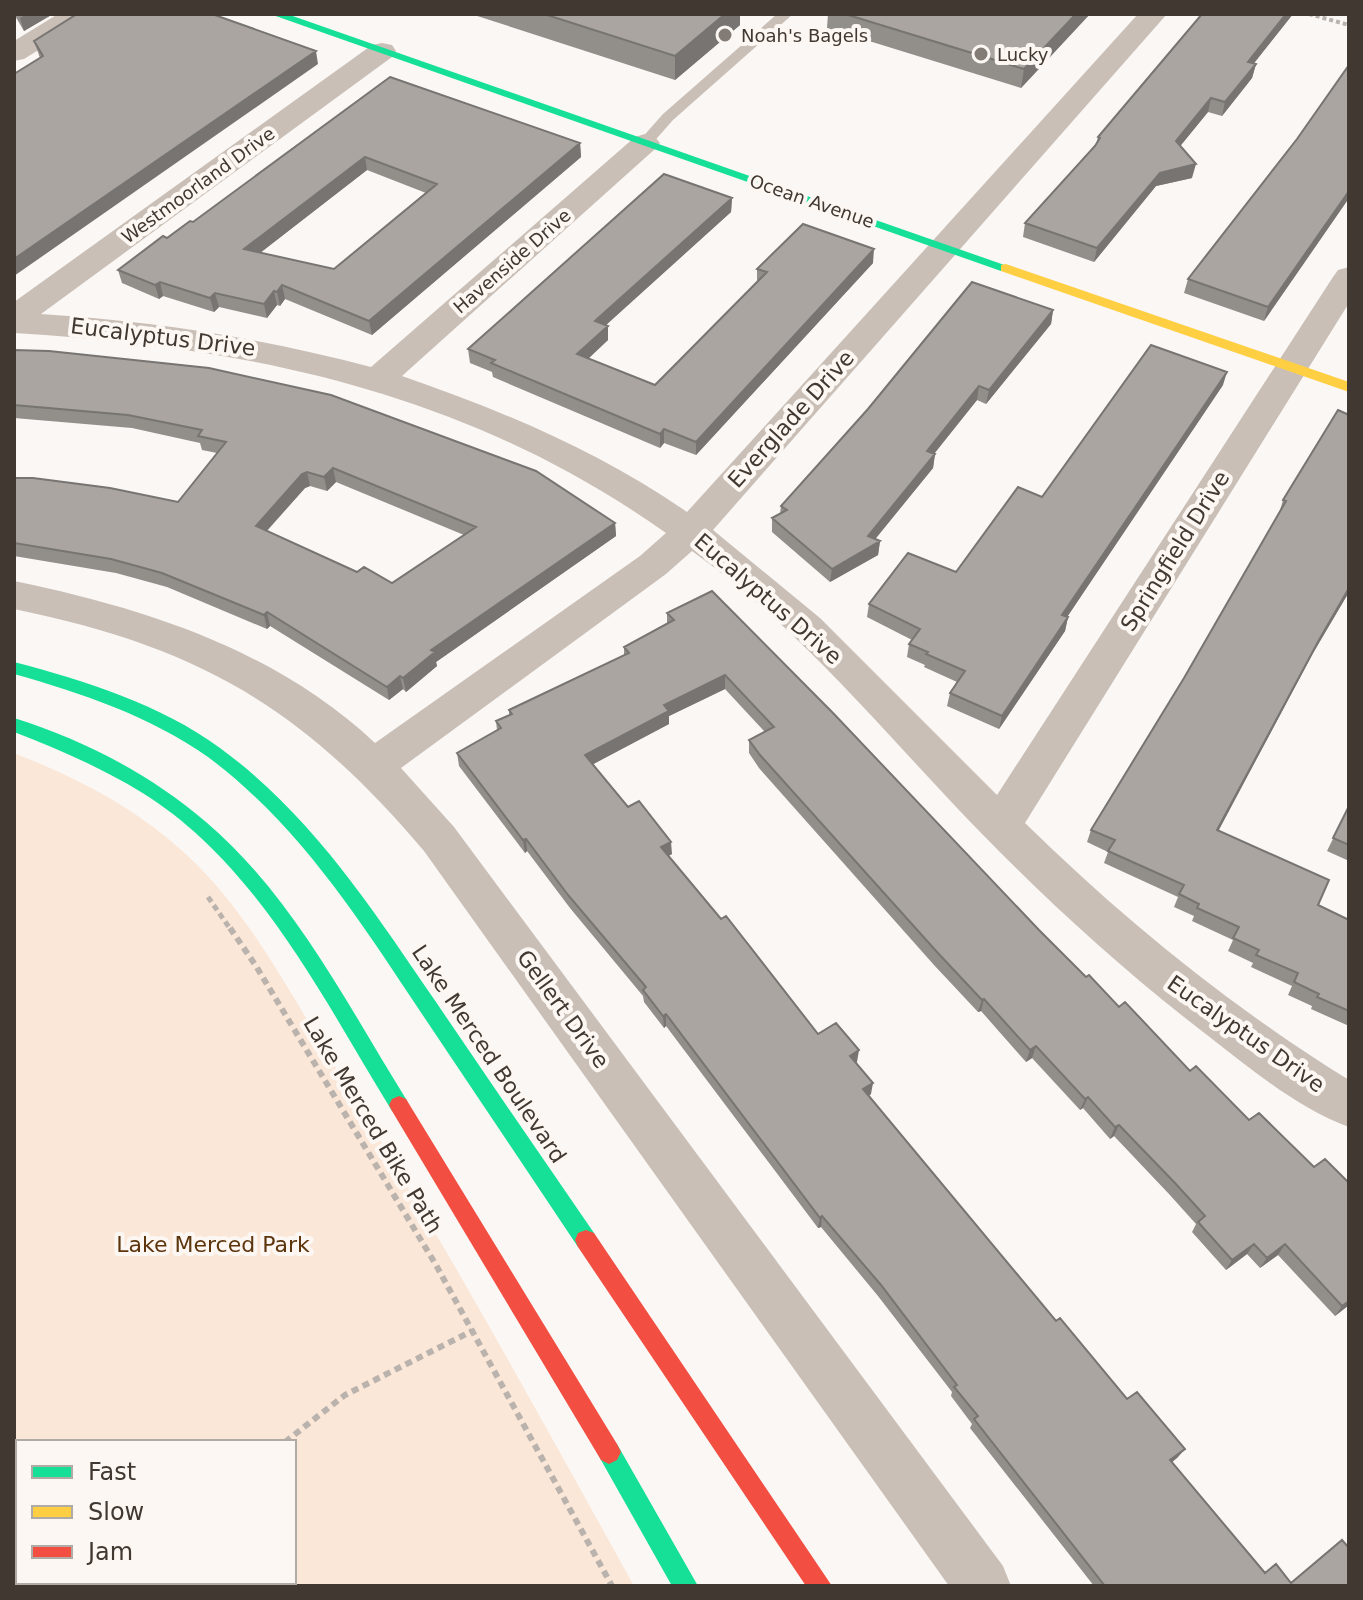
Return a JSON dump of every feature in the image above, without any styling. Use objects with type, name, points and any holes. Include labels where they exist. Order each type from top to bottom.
[{"type":"main road","name":"Ocean Avenue","points":[[276,14],[1349,387]]},
{"type":"main road","name":"Lake Merced Boulevard","points":[[14,668],[113,698],[185,734],[252,781],[312,841],[371,921],[820,1586]]},
{"type":"main road","points":[[14,725],[77,748],[149,787],[216,839],[245,870],[298,945],[542,1334],[686,1586]]},
{"type":"street","points":[[14,53],[77,14]]},
{"type":"street","name":"Everglade Drive","points":[[375,765],[653,565],[691,531],[1153,14]]},
{"type":"street","name":"Westmoorland Drive","points":[[14,321],[382,51]]},
{"type":"street","name":"Havenside Drive","points":[[378,379],[645,143]]},
{"type":"street","name":"Springfield Drive","points":[[1001,825],[1349,277]]},
{"type":"street","name":"Eucalyptus Drive","points":[[14,321],[206,339],[297,357],[378,379],[459,407],[539,443],[622,487],[691,531],[785,609],[1094,916],[1160,973],[1269,1055],[1349,1106]]},
{"type":"street","name":"Gellert Drive","points":[[14,595],[48,601],[142,627],[229,662],[306,708],[375,765],[439,839],[983,1586]]},
{"type":"lane","points":[[645,143],[668,117],[782,15]]},
{"type":"path","points":[[1309,14],[1349,25]]},
{"type":"path","name":"Lake Merced Bike Path","points":[[206,894],[264,980],[428,1251],[612,1586]]},
{"type":"path","points":[[288,1440],[345,1395],[472,1331]]},
{"type":"green space","name":"Lake Merced Park","points":[[14,753],[61,773],[129,810],[190,858],[232,905],[286,984],[413,1194],[634,1586],[14,1586]]},
{"type":"building","points":[[77,14],[212,14],[316,51],[14,259],[14,74],[43,56],[34,41]]},
{"type":"building","points":[[544,14],[725,14],[675,56]]},
{"type":"building","points":[[845,14],[1076,14],[1024,69]]},
{"type":"building","points":[[1202,14],[1286,14],[1248,62],[1256,64],[1225,102],[1211,98],[1176,141],[1196,164],[1160,173],[1097,248],[1025,223],[1095,146],[1098,137]]},
{"type":"building","points":[[1349,65],[1349,191],[1268,307],[1188,279],[1297,139]]},
{"type":"building","points":[[390,77],[580,143],[369,321],[282,285],[264,304],[215,293],[210,298],[160,282],[155,285],[118,270],[163,236],[167,238],[190,221],[193,222]],"holes":[[[365,157],[437,184],[334,269],[244,249]]]},
{"type":"building","points":[[664,174],[732,198],[595,321],[608,326],[577,354],[655,385],[767,272],[757,269],[803,224],[874,249],[696,442],[664,429],[660,434],[491,363],[495,360],[468,349]]},
{"type":"building","points":[[972,282],[1053,310],[989,390],[979,386],[927,451],[935,454],[868,536],[880,541],[832,569],[772,518],[787,510],[781,506],[868,409]]},
{"type":"building","points":[[1151,345],[1227,372],[1062,615],[1068,617],[1002,716],[950,693],[965,671],[909,644],[920,629],[869,604],[908,553],[956,572],[1018,487],[1042,497]]},
{"type":"building","points":[[14,350],[209,368],[331,395],[536,471],[615,523],[431,650],[435,652],[387,687],[267,612],[264,615],[162,573],[111,559],[14,543],[14,478],[110,488],[178,502],[226,442],[198,436],[202,430],[128,415],[14,405]],"holes":[[[333,468],[476,527],[392,583],[364,567],[357,572],[256,526],[302,474],[307,472],[324,477]]]},
{"type":"building","points":[[1338,410],[1349,415],[1349,588],[1217,830],[1329,880],[1318,905],[1349,920],[1349,1011],[1317,997],[1319,994],[1294,982],[1298,973],[1256,955],[1259,950],[1233,938],[1239,927],[1197,908],[1199,904],[1179,894],[1184,885],[1108,851],[1115,840],[1091,830],[1184,678],[1286,501],[1283,500]]},
{"type":"building","points":[[712,591],[1086,977],[1089,975],[1119,1007],[1125,1002],[1190,1071],[1196,1066],[1249,1120],[1259,1113],[1314,1167],[1325,1159],[1349,1183],[1349,1301],[1342,1306],[1285,1244],[1267,1258],[1254,1244],[1232,1260],[1198,1222],[1205,1216],[1175,1183],[1119,1125],[1115,1127],[1088,1097],[1085,1099],[1036,1046],[1030,1050],[937,952],[760,755],[749,740],[774,727],[725,675],[664,705],[669,711],[585,755],[628,807],[639,801],[671,842],[661,847],[721,919],[726,916],[818,1034],[836,1023],[859,1050],[850,1056],[873,1083],[863,1089],[1056,1321],[1060,1318],[1127,1399],[1137,1392],[1185,1449],[1170,1460],[1265,1573],[1276,1564],[1291,1583],[1342,1540],[1349,1548],[1349,1586],[1105,1586],[974,1419],[978,1416],[954,1387],[957,1385],[881,1285],[822,1216],[820,1218],[666,1014],[663,1016],[643,990],[646,987],[568,895],[526,839],[523,840],[457,753],[501,728],[496,721],[512,714],[509,710],[629,653],[624,647],[674,620],[667,613]]},
{"type":"building","points":[[1349,806],[1349,845],[1333,838]]},
{"type":"traffic: fast","points":[[276,14],[1006,268]]},
{"type":"traffic: fast","points":[[14,668],[92,692],[167,724],[213,752],[277,806],[356,902],[586,1240]]},
{"type":"traffic: fast","points":[[14,725],[88,754],[150,788],[201,828],[246,874],[285,924],[399,1105]]},
{"type":"traffic: fast","points":[[609,1452],[686,1586]]},
{"type":"traffic: slow","points":[[1006,268],[1349,387]]},
{"type":"traffic: jam","points":[[399,1105],[609,1452]]},
{"type":"traffic: jam","points":[[586,1240],[820,1586]]},
{"type":"place","name":"Noah's Bagels","points":[[725,35]]},
{"type":"place","name":"Lucky","points":[[981,54]]}]
